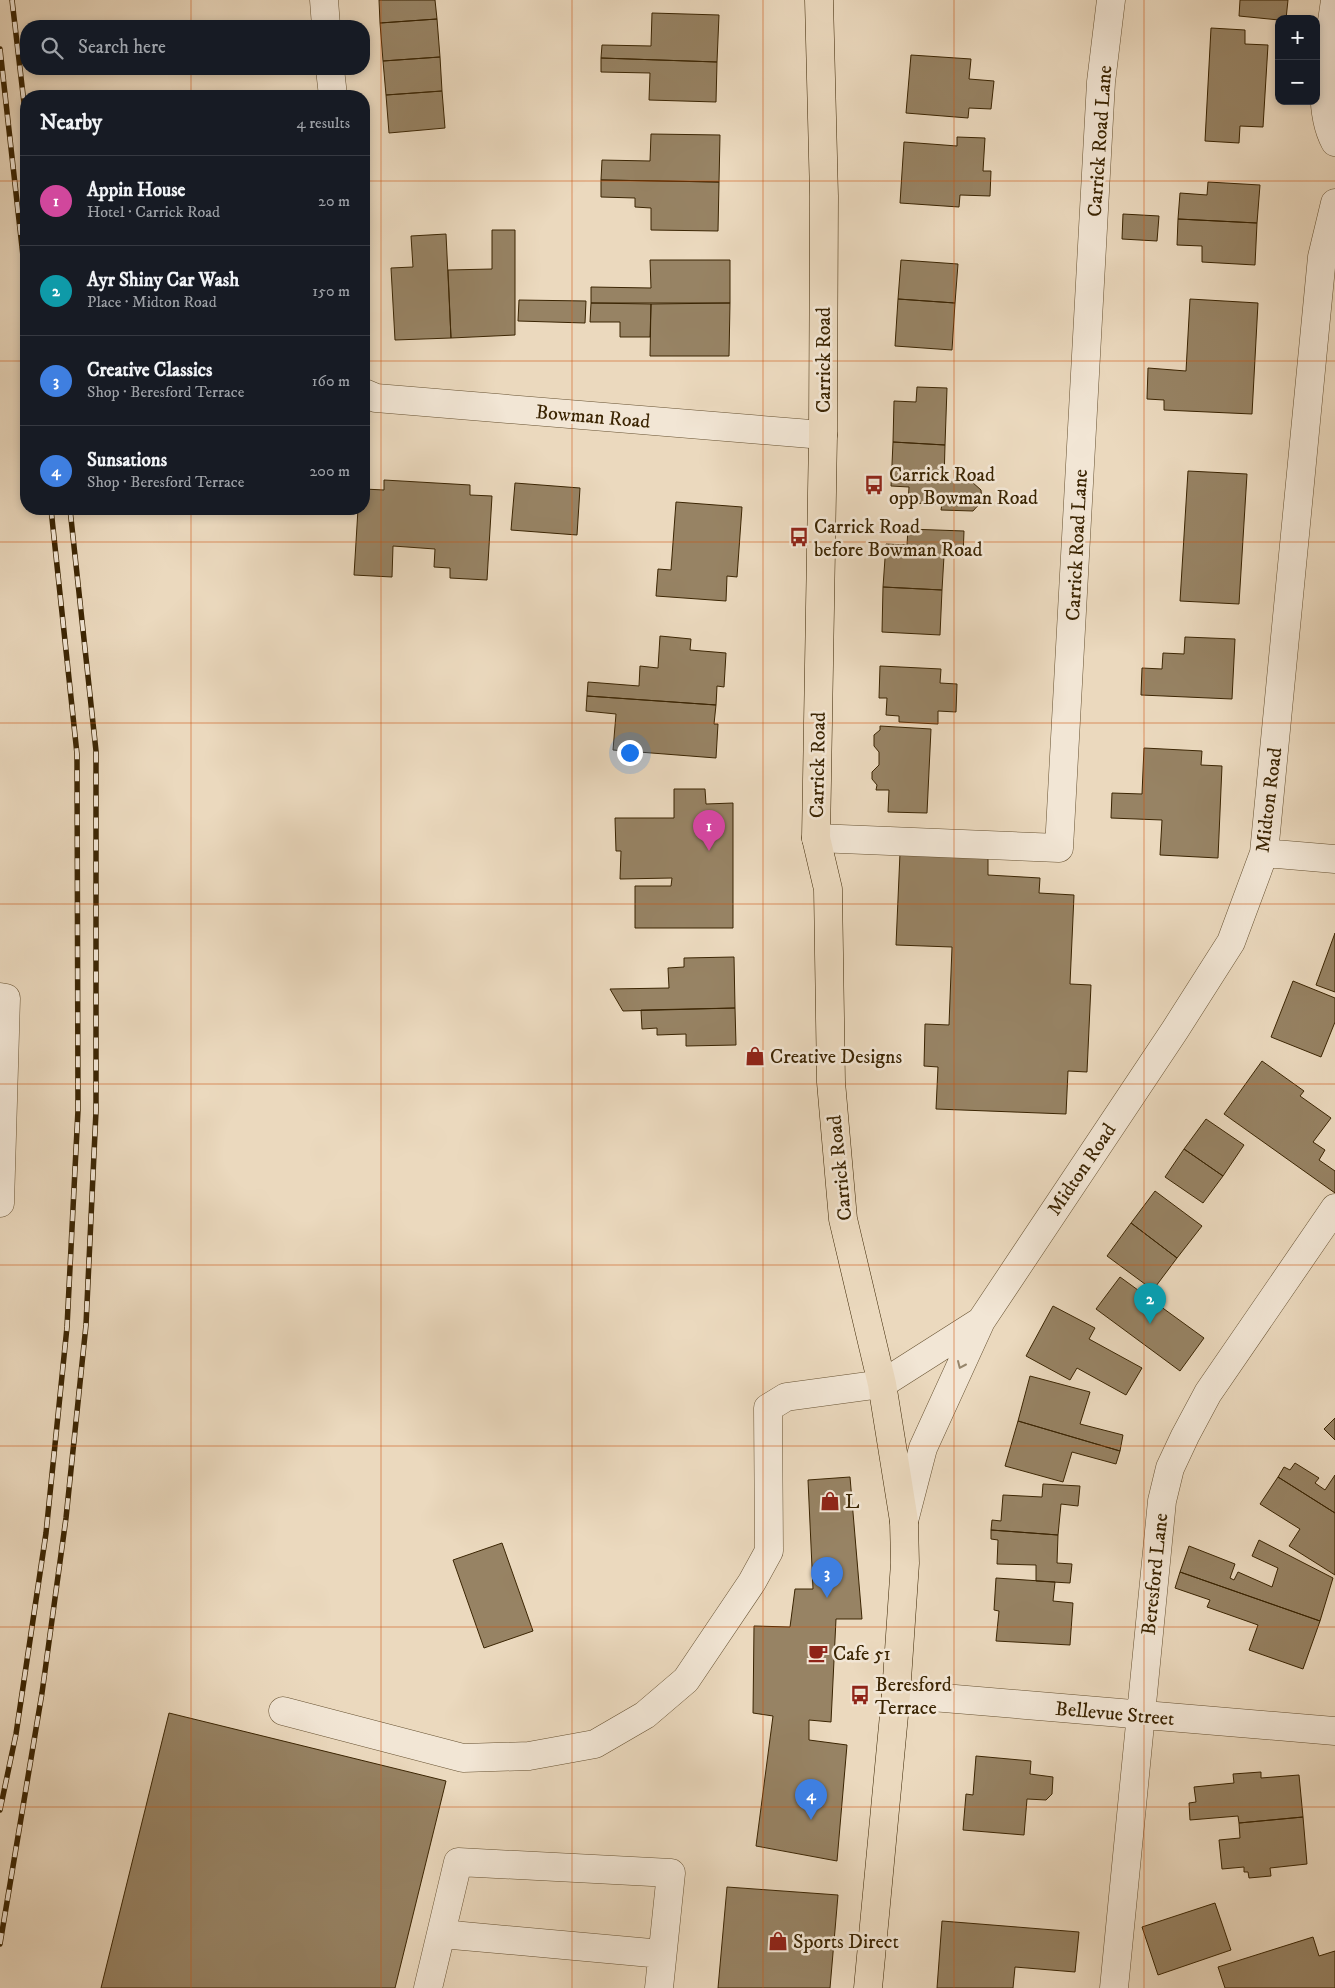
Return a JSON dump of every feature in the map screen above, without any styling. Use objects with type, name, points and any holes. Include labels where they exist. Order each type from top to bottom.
[{"type":"main road","name":"Carrick Road","points":[[819,0],[824,196],[823,435],[816,838],[828,889],[831,1082],[843,1219],[882,1384],[904,1521]]},
{"type":"main road","points":[[868,1988],[896,1694],[905,1562],[904,1521]]},
{"type":"street","points":[[324,0],[326,20]]},
{"type":"street","name":"Carrick Road Lane","points":[[816,838],[1059,848],[1100,92],[1111,0]]},
{"type":"street","points":[[1335,0],[1325,82],[1325,108],[1335,142]]},
{"type":"street","points":[[331,75],[332,90]]},
{"type":"street","name":"Midton Road","points":[[904,1521],[923,1448],[981,1321],[1175,1030],[1231,942],[1264,853],[1322,257],[1335,203]]},
{"type":"street","name":"Bowman Road","points":[[370,396],[823,435]]},
{"type":"street","points":[[1264,853],[1335,859]]},
{"type":"street","points":[[0,998],[6,998],[0,1203]]},
{"type":"street","name":"Beresford Lane","points":[[1114,1988],[1162,1501],[1170,1468],[1208,1393],[1335,1208]]},
{"type":"street","name":"Midton Road","points":[[882,1384],[981,1321]]},
{"type":"street","points":[[283,1711],[463,1758],[529,1756],[595,1744],[644,1715],[686,1680],[752,1582],[769,1551],[768,1408],[786,1397],[882,1384]]},
{"type":"street","name":"Bellevue Street","points":[[896,1694],[1335,1731]]},
{"type":"street","points":[[428,1988],[458,1862],[671,1873],[659,1988]]},
{"type":"street","points":[[441,1934],[662,1954]]},
{"type":"building","points":[[379,0],[435,0],[437,19],[380,23]]},
{"type":"building","points":[[1240,0],[1288,0],[1286,15],[1275,15],[1275,20],[1239,16]]},
{"type":"building","points":[[652,13],[719,15],[717,62],[601,58],[602,45],[651,46]]},
{"type":"building","points":[[437,19],[440,57],[383,61],[380,23]]},
{"type":"building","points":[[1211,28],[1245,30],[1245,44],[1268,45],[1263,127],[1240,126],[1239,143],[1205,141]]},
{"type":"building","points":[[911,55],[971,59],[969,79],[994,81],[991,109],[969,108],[968,118],[906,113]]},
{"type":"building","points":[[440,57],[442,91],[386,95],[383,61]]},
{"type":"building","points":[[601,58],[717,62],[716,102],[649,100],[650,73],[601,72]]},
{"type":"building","points":[[442,91],[445,128],[389,133],[386,95]]},
{"type":"building","points":[[651,134],[720,135],[719,182],[601,180],[602,160],[650,161]]},
{"type":"building","points":[[957,137],[985,138],[983,171],[991,171],[990,196],[960,195],[959,207],[900,203],[904,142],[957,146]]},
{"type":"building","points":[[601,180],[719,182],[718,231],[651,230],[651,208],[635,207],[635,198],[601,197]]},
{"type":"building","points":[[1208,182],[1260,185],[1257,223],[1178,219],[1180,193],[1207,195]]},
{"type":"building","points":[[1123,214],[1159,216],[1157,241],[1122,239]]},
{"type":"building","points":[[1178,219],[1257,223],[1255,265],[1202,262],[1202,246],[1177,245]]},
{"type":"building","points":[[492,230],[515,230],[515,335],[451,338],[448,270],[492,269]]},
{"type":"building","points":[[446,234],[451,338],[395,340],[391,268],[413,267],[411,236]]},
{"type":"building","points":[[650,260],[730,260],[730,303],[591,303],[591,287],[651,288]]},
{"type":"building","points":[[901,260],[958,264],[955,303],[898,299]]},
{"type":"building","points":[[898,299],[955,303],[952,350],[895,346]]},
{"type":"building","points":[[1190,299],[1258,303],[1252,414],[1164,410],[1164,400],[1147,399],[1148,368],[1186,371]]},
{"type":"building","points":[[519,300],[586,301],[585,323],[518,321]]},
{"type":"building","points":[[591,303],[651,304],[650,337],[620,337],[620,322],[590,322]]},
{"type":"building","points":[[730,303],[729,356],[650,356],[651,304]]},
{"type":"building","points":[[917,387],[947,388],[945,445],[893,442],[894,401],[916,402]]},
{"type":"building","points":[[893,442],[945,445],[944,481],[972,482],[981,490],[982,501],[973,511],[941,510],[942,504],[908,503],[909,487],[891,486]]},
{"type":"building","points":[[1188,471],[1247,474],[1239,604],[1180,601]]},
{"type":"building","points":[[384,480],[470,485],[470,495],[492,496],[487,580],[450,578],[450,568],[434,567],[435,549],[393,546],[392,577],[354,575],[358,515],[370,515],[370,489],[384,490]]},
{"type":"building","points":[[515,483],[580,488],[577,535],[511,530]]},
{"type":"building","points":[[676,502],[742,507],[737,577],[727,576],[726,601],[656,596],[658,569],[671,570]]},
{"type":"building","points":[[908,529],[964,531],[963,557],[944,556],[942,590],[883,587],[886,544],[907,545]]},
{"type":"building","points":[[883,587],[942,590],[940,635],[882,632]]},
{"type":"building","points":[[660,636],[691,639],[690,650],[726,653],[724,687],[717,686],[716,705],[587,696],[588,682],[639,686],[640,666],[658,668]]},
{"type":"building","points":[[1185,637],[1235,639],[1232,699],[1141,695],[1142,668],[1162,669],[1163,653],[1184,654]]},
{"type":"building","points":[[880,666],[941,669],[940,683],[957,684],[956,712],[938,711],[938,724],[899,722],[899,716],[886,715],[887,698],[879,698]]},
{"type":"building","points":[[587,696],[716,705],[714,724],[718,724],[716,758],[613,750],[616,714],[586,711]]},
{"type":"building","points":[[880,726],[931,729],[927,813],[888,812],[889,790],[876,790],[877,785],[872,779],[872,772],[879,765],[879,752],[874,746],[874,735],[880,730]]},
{"type":"building","points":[[1144,748],[1202,751],[1201,765],[1222,766],[1218,858],[1160,855],[1162,820],[1111,818],[1112,793],[1142,794]]},
{"type":"building","points":[[674,789],[705,789],[706,804],[733,803],[733,928],[635,928],[635,886],[671,886],[672,878],[620,879],[621,851],[616,851],[615,818],[674,818]]},
{"type":"building","points":[[900,853],[988,857],[988,875],[1040,878],[1039,893],[1074,895],[1070,984],[1091,985],[1087,1072],[1068,1071],[1066,1114],[936,1109],[938,1067],[924,1066],[925,1024],[949,1025],[952,947],[896,945]]},
{"type":"building","points":[[1335,933],[1335,992],[1316,985]]},
{"type":"building","points":[[734,957],[735,1008],[623,1011],[610,989],[669,988],[668,968],[684,967],[684,958]]},
{"type":"building","points":[[1293,981],[1335,998],[1335,1022],[1321,1057],[1271,1037]]},
{"type":"building","points":[[735,1008],[736,1045],[686,1046],[686,1034],[657,1035],[657,1028],[642,1029],[641,1010]]},
{"type":"building","points":[[1262,1061],[1304,1091],[1300,1096],[1331,1118],[1313,1142],[1325,1150],[1319,1160],[1335,1171],[1335,1193],[1224,1114]]},
{"type":"building","points":[[1206,1119],[1244,1145],[1223,1176],[1184,1149]]},
{"type":"building","points":[[1184,1149],[1223,1176],[1203,1203],[1165,1177]]},
{"type":"building","points":[[1155,1191],[1202,1226],[1177,1258],[1131,1223]]},
{"type":"building","points":[[1131,1223],[1177,1258],[1153,1290],[1107,1256]]},
{"type":"building","points":[[1120,1277],[1204,1338],[1180,1371],[1096,1309]]},
{"type":"building","points":[[1053,1306],[1095,1328],[1089,1339],[1142,1368],[1126,1395],[1077,1368],[1070,1380],[1026,1356]]},
{"type":"building","points":[[1030,1376],[1090,1392],[1080,1424],[1123,1435],[1120,1451],[1018,1421]]},
{"type":"building","points":[[1335,1418],[1335,1440],[1324,1429]]},
{"type":"building","points":[[1018,1421],[1120,1451],[1116,1464],[1072,1452],[1063,1482],[1005,1466]]},
{"type":"building","points":[[1295,1463],[1319,1478],[1315,1483],[1325,1490],[1335,1475],[1335,1513],[1278,1477],[1284,1467],[1290,1470]]},
{"type":"building","points":[[850,1477],[862,1619],[836,1619],[831,1722],[809,1720],[809,1740],[847,1745],[837,1861],[756,1846],[773,1716],[753,1713],[754,1626],[790,1627],[795,1589],[813,1589],[808,1480]]},
{"type":"building","points":[[1278,1477],[1335,1513],[1335,1575],[1289,1546],[1300,1529],[1260,1504]]},
{"type":"building","points":[[1043,1484],[1080,1486],[1078,1506],[1061,1504],[1058,1535],[991,1530],[992,1520],[1001,1521],[1003,1495],[1042,1497]]},
{"type":"building","points":[[991,1530],[1058,1535],[1057,1563],[1072,1564],[1070,1583],[1036,1581],[1036,1565],[997,1564],[998,1540],[991,1539]]},
{"type":"building","points":[[1259,1540],[1333,1578],[1320,1621],[1180,1572],[1189,1546],[1235,1564],[1230,1578],[1234,1580],[1238,1572],[1272,1587],[1278,1568],[1252,1556]]},
{"type":"building","points":[[502,1543],[533,1631],[484,1648],[453,1560]]},
{"type":"building","points":[[1180,1572],[1320,1621],[1303,1669],[1249,1650],[1258,1625],[1207,1607],[1210,1600],[1175,1588]]},
{"type":"building","points":[[996,1578],[1055,1582],[1053,1601],[1073,1603],[1070,1645],[996,1641],[999,1611],[994,1610]]},
{"type":"building","points":[[169,1713],[446,1781],[395,1988],[101,1988]]},
{"type":"building","points":[[976,1756],[1031,1761],[1030,1774],[1053,1777],[1052,1794],[1046,1800],[1027,1799],[1024,1835],[963,1830],[966,1794],[973,1795]]},
{"type":"building","points":[[1261,1772],[1261,1778],[1299,1775],[1303,1817],[1239,1823],[1238,1816],[1190,1820],[1189,1803],[1196,1802],[1194,1787],[1234,1783],[1233,1774]]},
{"type":"building","points":[[1303,1817],[1307,1864],[1270,1868],[1271,1876],[1249,1878],[1248,1872],[1244,1872],[1244,1867],[1222,1869],[1219,1840],[1240,1838],[1239,1823]]},
{"type":"building","name":"Sports Direct","points":[[727,1887],[838,1895],[830,1988],[718,1988]]},
{"type":"building","points":[[1215,1903],[1231,1950],[1158,1975],[1142,1927]]},
{"type":"building","points":[[942,1921],[1079,1932],[1075,1972],[1015,1967],[1013,1988],[937,1988]]},
{"type":"building","points":[[1313,1937],[1319,1956],[1335,1951],[1335,1988],[1225,1988],[1218,1967]]},
{"type":"railway","points":[[12,0],[20,69]]},
{"type":"railway","points":[[0,49],[20,229]]},
{"type":"railway","points":[[21,75],[22,90]]},
{"type":"railway","points":[[0,1810],[16,1734],[46,1533],[67,1327],[78,1110],[77,754],[52,515]]},
{"type":"railway","points":[[0,1944],[42,1693],[66,1518],[86,1325],[96,1111],[96,751],[71,515]]},
{"type":"place","name":"Carrick Road opp Bowman Road","points":[[874,485]]},
{"type":"place","name":"Carrick Road before Bowman Road","points":[[799,537]]},
{"type":"place","name":"Appin House","points":[[709,851]]},
{"type":"place","name":"Creative Designs","points":[[755,1056]]},
{"type":"place","name":"Ayr Shiny Car Wash","points":[[1150,1324]]},
{"type":"place","name":"L","points":[[830,1501]]},
{"type":"place","name":"Creative Classics","points":[[827,1598]]},
{"type":"place","name":"Cafe 51","points":[[818,1653]]},
{"type":"place","name":"Beresford Terrace","points":[[860,1695]]},
{"type":"place","name":"Sunsations","points":[[811,1820]]},
{"type":"place","name":"Sports Direct","points":[[778,1941]]}]
